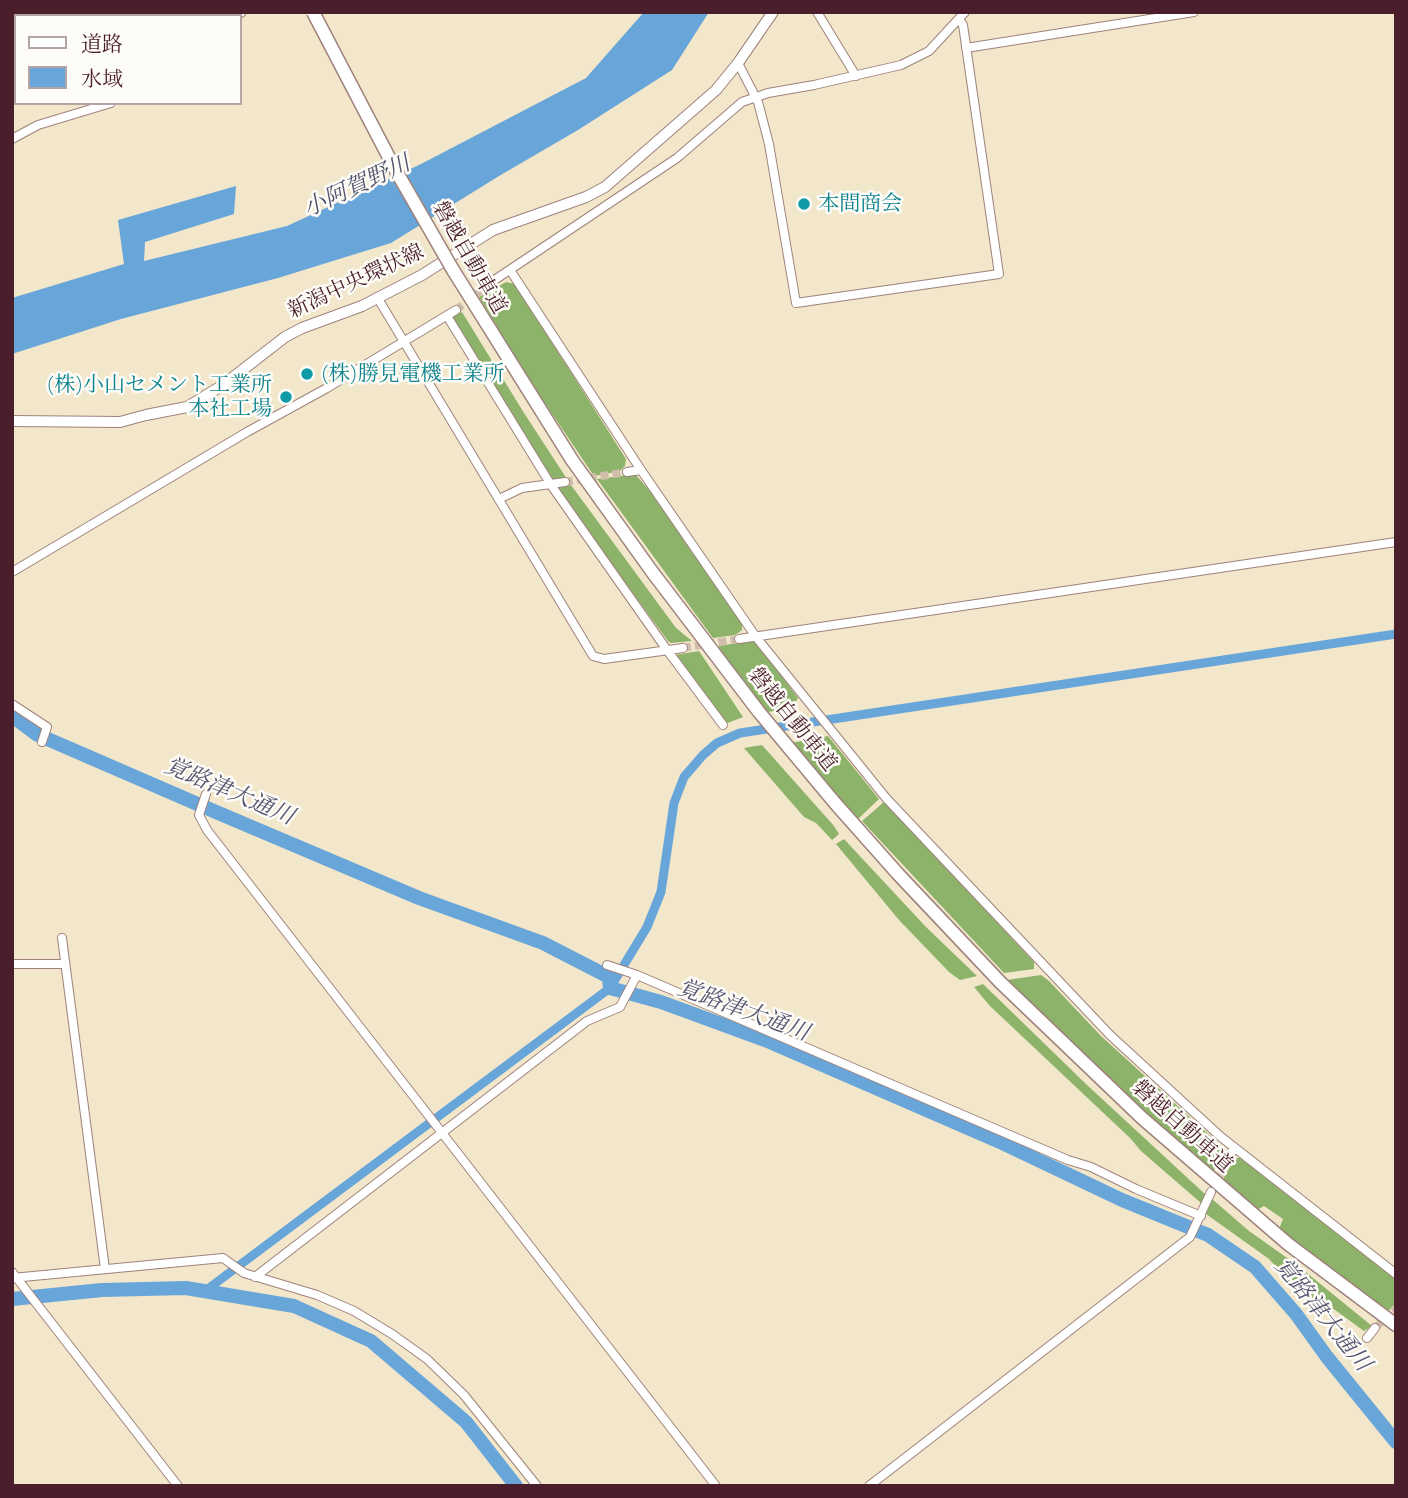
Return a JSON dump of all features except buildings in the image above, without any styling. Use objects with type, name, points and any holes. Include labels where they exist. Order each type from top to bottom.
[{"type":"highway","name":"磐越自動車道","points":[[313,12],[395,169],[453,270],[572,460],[653,573],[786,744],[928,907],[1000,982],[1094,1073],[1240,1204],[1396,1325]]},
{"type":"main road","name":"新潟中央環状線","points":[[12,421],[120,422],[187,407],[223,385],[285,337],[422,275],[493,230],[586,197],[605,187],[716,90],[738,63],[772,12]]},
{"type":"street","points":[[817,12],[856,76]]},
{"type":"street","points":[[966,48],[1194,12]]},
{"type":"street","points":[[738,63],[754,96],[769,144],[796,303],[999,274],[962,16]]},
{"type":"street","points":[[496,279],[677,158],[725,116],[754,96],[901,65],[920,57],[962,16]]},
{"type":"street","points":[[12,139],[38,125],[88,106]]},
{"type":"street","points":[[510,270],[755,637],[886,798],[1120,1044],[1234,1147],[1396,1274]]},
{"type":"street","points":[[377,297],[593,656],[604,659],[683,648]]},
{"type":"street","points":[[12,572],[456,310]]},
{"type":"street","points":[[447,316],[551,485],[723,725]]},
{"type":"street","points":[[626,472],[641,470]]},
{"type":"street","points":[[499,499],[522,488],[565,482]]},
{"type":"street","points":[[739,639],[1396,542]]},
{"type":"street","points":[[12,704],[47,727],[42,742]]},
{"type":"street","points":[[205,796],[199,815],[207,830],[716,1486]]},
{"type":"street","points":[[62,938],[105,1269]]},
{"type":"street","points":[[12,964],[64,964]]},
{"type":"street","points":[[607,965],[1068,1160],[1091,1167],[1200,1218]]},
{"type":"street","points":[[256,1277],[442,1130],[587,1021],[620,1007],[633,977]]},
{"type":"street","points":[[1227,1163],[1234,1147]]},
{"type":"street","points":[[869,1486],[1191,1234],[1211,1192]]},
{"type":"street","points":[[15,1278],[223,1258],[244,1273],[304,1290],[354,1311],[427,1359],[464,1395],[537,1486]]},
{"type":"street","points":[[15,1278],[178,1486]]},
{"type":"street","points":[[1367,1338],[1375,1328]]},
{"type":"green space","points":[[506,282],[515,284],[626,459],[625,466],[620,471],[594,476],[532,384],[479,297]]},
{"type":"green space","points":[[462,312],[567,479],[551,481],[452,317]]},
{"type":"green space","points":[[635,474],[656,498],[742,624],[742,630],[735,635],[713,638],[597,479]]},
{"type":"green space","points":[[571,485],[676,628],[692,641],[668,641],[554,486]]},
{"type":"green space","points":[[756,642],[798,698],[792,708],[768,712],[757,701],[718,646]]},
{"type":"green space","points":[[699,651],[743,717],[725,724],[675,655]]},
{"type":"green space","points":[[828,736],[879,799],[856,821],[791,743]]},
{"type":"green space","points":[[762,745],[834,826],[839,834],[832,840],[816,823],[804,817],[744,748]]},
{"type":"green space","points":[[884,802],[1034,962],[1034,969],[1004,973],[862,821]]},
{"type":"green space","points":[[844,839],[926,927],[977,976],[960,980],[949,972],[899,920],[836,844]]},
{"type":"green space","points":[[1041,975],[1101,1036],[1226,1150],[1212,1174],[1051,1025],[1007,980]]},
{"type":"green space","points":[[983,984],[1206,1195],[1201,1203],[1141,1151],[990,1006],[974,987]]},
{"type":"green space","points":[[1235,1158],[1240,1158],[1396,1279],[1396,1303],[1388,1311],[1279,1229],[1283,1219],[1264,1206],[1257,1210],[1222,1181]]},
{"type":"green space","points":[[1212,1199],[1372,1326],[1364,1331],[1324,1302],[1307,1300],[1269,1259],[1206,1214]]},
{"type":"water","points":[[644,12],[709,12],[672,70],[391,243],[278,278],[121,319],[12,354],[12,298],[124,264],[118,220],[236,186],[234,214],[145,242],[144,261],[287,226],[421,164],[586,78]]},
{"type":"waterway","points":[[205,1291],[610,988],[647,927],[661,892],[674,803],[684,777],[717,743],[740,733],[1396,634]]},
{"type":"waterway","name":"覚路津大通川","points":[[12,716],[36,734],[216,812],[419,898],[543,943],[609,977],[610,988],[661,1002],[770,1042],[998,1141],[1122,1200],[1208,1235],[1255,1267],[1296,1314],[1396,1442]]},
{"type":"waterway","points":[[12,1299],[102,1290],[186,1288],[294,1306],[371,1341],[466,1422],[516,1486]]},
{"type":"tunnel","points":[[456,310],[496,279]]},
{"type":"tunnel","points":[[565,482],[627,472]]},
{"type":"tunnel","points":[[683,648],[739,639]]},
{"type":"tunnel","points":[[1214,1186],[1227,1163]]},
{"type":"tunnel","points":[[1375,1328],[1396,1309]]},
{"type":"place","name":"本間商会","points":[[804,204]]},
{"type":"place","name":"(株)勝見電機工業所","points":[[307,374]]},
{"type":"place","name":"(株)小山セメント工業所 本社工場","points":[[286,397]]},
{"type":"water label","name":"小阿賀野川","points":[[357,187]]}]
